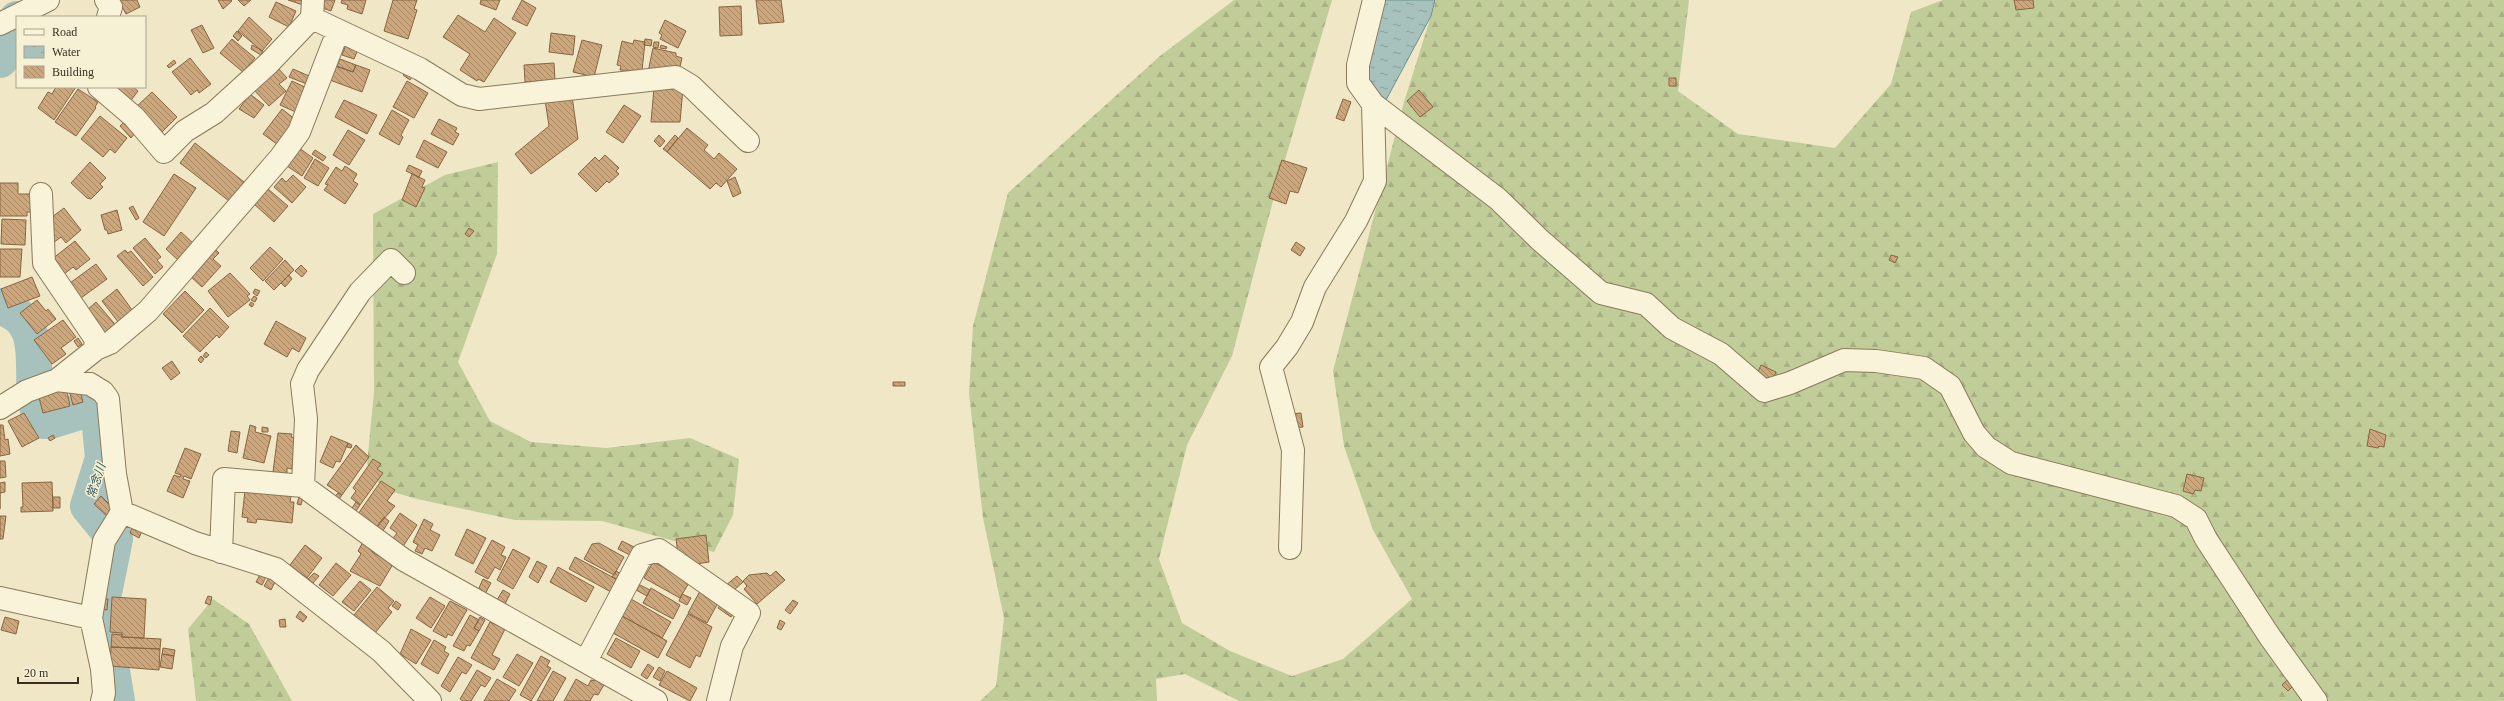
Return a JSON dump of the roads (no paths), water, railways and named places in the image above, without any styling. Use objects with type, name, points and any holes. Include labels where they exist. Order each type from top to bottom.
[{"type":"street","points":[[10,13],[47,0]]},
{"type":"street","points":[[106,0],[111,7],[108,16]]},
{"type":"street","points":[[1374,0],[1358,65],[1358,83],[1373,104],[1498,199],[1540,240],[1601,293],[1646,304],[1672,328],[1721,354],[1764,391],[1790,383],[1844,360],[1876,361],[1924,368],[1950,386],[1974,433],[1986,447],[2011,463],[2158,501],[2183,511],[2196,519],[2206,539],[2270,637],[2316,701]]},
{"type":"street","points":[[101,88],[134,117],[164,152],[185,131],[214,113],[264,68],[313,9],[338,31],[420,69],[462,95],[479,99],[676,77],[691,86],[748,141]]},
{"type":"street","points":[[0,408],[27,391],[57,380],[96,349],[110,343],[148,311],[242,200],[280,158],[298,132],[338,31]]},
{"type":"street","points":[[1290,548],[1293,450],[1271,367],[1287,347],[1302,322],[1315,287],[1356,221],[1375,181],[1373,104]]},
{"type":"street","points":[[41,194],[44,263],[94,338],[96,349]]},
{"type":"street","points":[[303,486],[306,419],[302,384],[308,370],[360,292],[391,260],[404,273]]},
{"type":"street","points":[[57,380],[90,384],[103,392],[108,399],[115,474],[122,512],[104,541],[91,618],[102,669],[104,693],[102,701]]},
{"type":"street","points":[[221,552],[224,479],[303,486],[404,560],[656,701]]},
{"type":"street","points":[[122,512],[195,543],[276,569],[381,651],[430,701]]},
{"type":"street","points":[[586,661],[642,555],[659,550],[749,613],[732,646],[718,701]]},
{"type":"street","points":[[0,598],[91,618]]},
{"type":"water","points":[[1378,0],[1435,0],[1431,16],[1386,100],[1363,82]]},
{"type":"waterway","name":"常念川","points":[[0,60],[16,21]]},
{"type":"waterway","name":"常念川","points":[[0,306],[18,316],[29,331],[34,356],[35,397],[38,410],[43,421],[50,421],[92,408],[99,416],[103,458],[88,506],[115,539],[103,598],[103,617],[117,701]]}]
